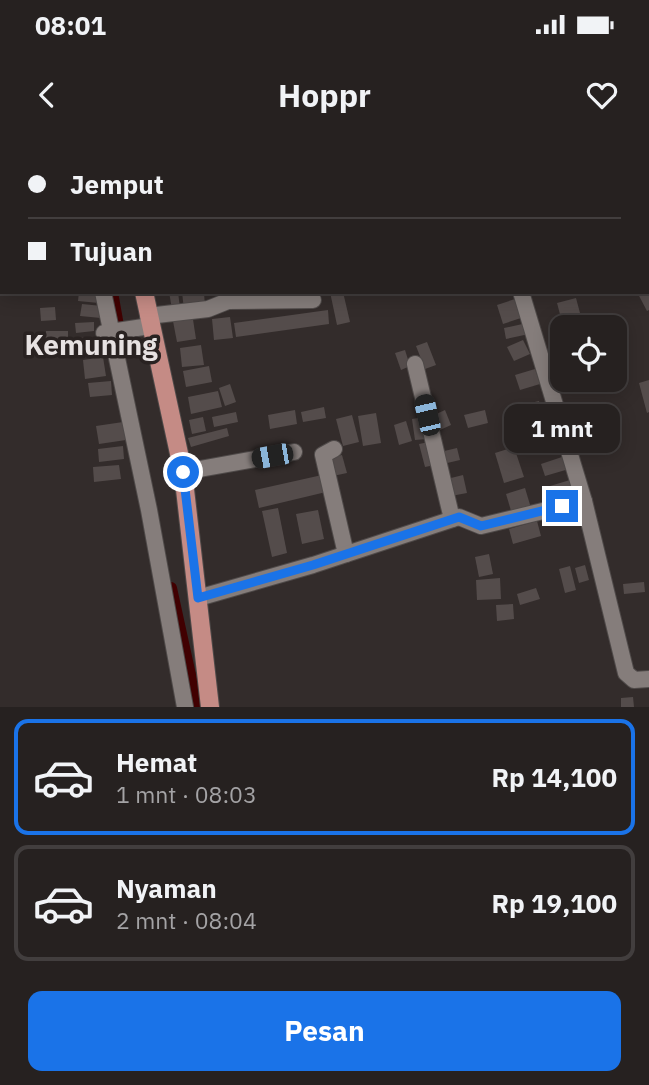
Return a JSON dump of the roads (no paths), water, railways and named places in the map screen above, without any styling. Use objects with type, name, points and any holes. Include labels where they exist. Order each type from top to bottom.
[{"type":"main road","points":[[144,294],[183,472],[210,707]]},
{"type":"street","points":[[104,294],[115,332],[185,707]]},
{"type":"street","points":[[522,294],[584,501],[626,673],[634,680],[649,678]]},
{"type":"street","points":[[115,332],[228,301],[313,300]]},
{"type":"street","points":[[415,364],[452,519]]},
{"type":"street","points":[[334,449],[323,455],[346,554]]},
{"type":"street","points":[[183,472],[294,452]]},
{"type":"street","points":[[198,598],[452,519],[464,516],[481,526],[490,525],[584,501]]},
{"type":"waterway","points":[[112,294],[120,337]]},
{"type":"waterway","points":[[171,588],[197,707]]},
{"type":"district","name":"Kemuning","points":[[91,344]]}]
